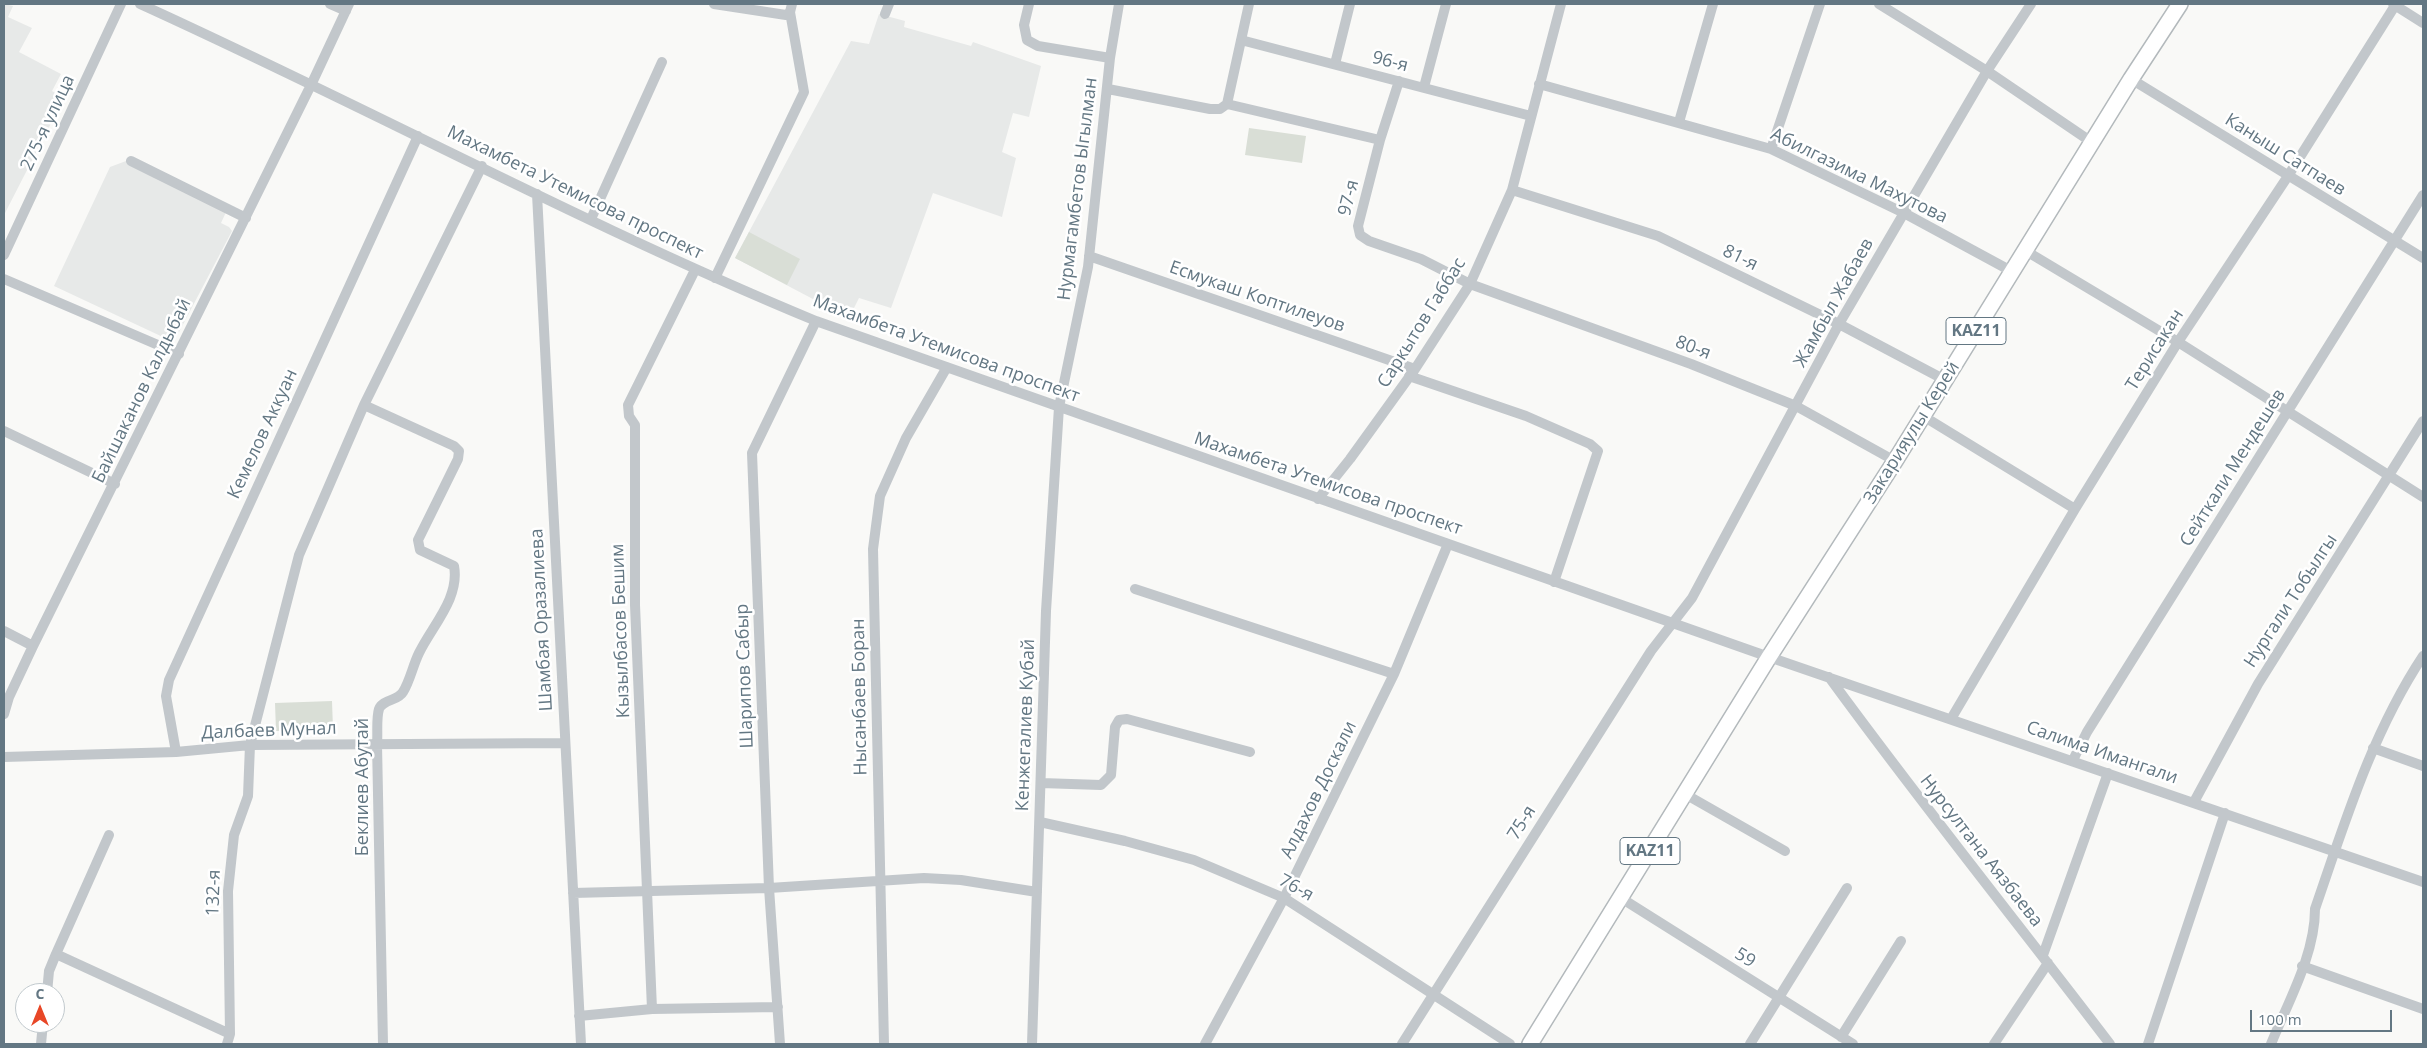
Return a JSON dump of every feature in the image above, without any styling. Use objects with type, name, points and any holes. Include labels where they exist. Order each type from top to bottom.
[{"type":"highway","name":"Закарияулы Керей","points":[[1769,658],[1923,416],[2131,79],[2180,4]]},
{"type":"highway","name":"KAZ11","points":[[1530,1044],[1769,658]]},
{"type":"street","name":"275-я улица","points":[[4,255],[121,4]]},
{"type":"street","name":"Махамбета Утемисова проспект","points":[[140,4],[312,84],[695,270],[816,321],[1769,658]]},
{"type":"street","points":[[330,4],[347,7]]},
{"type":"street","points":[[714,4],[786,15],[791,8]]},
{"type":"street","points":[[885,14],[890,4]]},
{"type":"street","points":[[1029,4],[1024,25],[1027,40],[1038,46],[1110,58]]},
{"type":"street","name":"Нурмагамбетов Ыгылман","points":[[1058,407],[1089,256],[1110,58],[1119,4]]},
{"type":"street","points":[[1108,89],[1210,109],[1220,109],[1227,104],[1249,4]]},
{"type":"street","points":[[1335,64],[1350,4]]},
{"type":"street","points":[[1424,87],[1446,4]]},
{"type":"street","name":"Саркытов Габбас","points":[[1318,499],[1350,459],[1412,373],[1470,284],[1512,190],[1561,4]]},
{"type":"street","points":[[1679,122],[1712,4]]},
{"type":"street","points":[[1770,149],[1820,4]]},
{"type":"street","points":[[1879,4],[1987,71],[2092,143]]},
{"type":"street","name":"Жамбыл Жабаев","points":[[1673,623],[1692,598],[1839,324],[1987,71],[2031,4]]},
{"type":"street","points":[[2395,4],[2423,23]]},
{"type":"street","name":"Терисакан","points":[[1951,719],[2075,509],[2178,342],[2288,176],[2395,4]]},
{"type":"street","name":"Байшаканов Калдыбай","points":[[4,714],[9,697],[33,646],[312,84],[347,7]]},
{"type":"street","points":[[715,278],[804,92],[791,8]]},
{"type":"street","name":"96-я","points":[[1241,40],[1531,116]]},
{"type":"street","points":[[591,219],[662,62]]},
{"type":"street","name":"Каныш Сатпаев","points":[[2131,79],[2423,258]]},
{"type":"street","name":"97-я","points":[[1400,81],[1380,140],[1358,226],[1360,234],[1369,241],[1421,258],[1470,284]]},
{"type":"street","name":"Абилгазима Махутова","points":[[1539,84],[1770,149],[1904,213],[2013,272]]},
{"type":"street","points":[[1227,104],[1380,140]]},
{"type":"street","name":"Кемелов Аккуан","points":[[176,752],[166,696],[168,680],[418,136]]},
{"type":"street","points":[[131,161],[246,218]]},
{"type":"street","points":[[250,745],[299,555],[364,405],[482,166]]},
{"type":"street","name":"81-я","points":[[1512,190],[1658,236],[1839,324],[1945,380]]},
{"type":"street","name":"Шамбая Оразалиева","points":[[537,194],[581,1044]]},
{"type":"street","name":"Сейткали Мендешев","points":[[2073,760],[2087,732],[2423,195]]},
{"type":"street","points":[[2026,251],[2178,342],[2423,497]]},
{"type":"street","name":"Есмукаш Коптилеуов","points":[[1089,256],[1412,373],[1526,416],[1590,444],[1598,451],[1554,582]]},
{"type":"street","name":"Кызылбасов Бешим","points":[[652,1009],[635,605],[635,424],[629,416],[628,405],[695,270]]},
{"type":"street","points":[[4,279],[179,354]]},
{"type":"street","name":"80-я","points":[[1470,284],[1691,364],[1796,406],[1895,460]]},
{"type":"street","name":"Шарипов Сабыр","points":[[780,1044],[769,888],[752,453],[816,321]]},
{"type":"street","name":"Нысанбаев Боран","points":[[884,1044],[873,549],[880,496],[906,438],[947,367]]},
{"type":"street","name":"Беклиев Абутай","points":[[364,405],[454,446],[459,451],[458,459],[418,540],[420,550],[454,566],[452,594],[421,648],[403,692],[379,709],[377,744],[383,1044]]},
{"type":"street","name":"Кенжегалиев Кубай","points":[[1032,1044],[1046,611],[1058,407]]},
{"type":"street","points":[[1923,416],[2075,509]]},
{"type":"street","name":"Нургали Тобылгы","points":[[2194,802],[2258,684],[2423,421]]},
{"type":"street","points":[[4,431],[115,484]]},
{"type":"street","name":"Алдахов Доскали","points":[[1205,1044],[1284,898],[1394,674],[1448,544]]},
{"type":"street","points":[[1135,589],[1394,674]]},
{"type":"street","name":"75-я","points":[[1402,1044],[1651,650],[1673,623]]},
{"type":"street","points":[[4,631],[33,646]]},
{"type":"street","points":[[2271,1044],[2315,930],[2315,909],[2373,748],[2400,691],[2423,656]]},
{"type":"street","name":"Салима Имангали","points":[[1769,658],[2073,760],[2423,882]]},
{"type":"street","name":"Нурсултана Аязбаева","points":[[1829,677],[1903,779],[2110,1044]]},
{"type":"street","points":[[1041,783],[1101,785],[1107,781],[1111,775],[1115,727],[1120,720],[1127,719],[1250,752]]},
{"type":"street","name":"Далбаев Мунал","points":[[4,757],[176,752],[250,745],[565,743]]},
{"type":"street","name":"132-я","points":[[227,1044],[230,1034],[228,891],[234,835],[248,796],[250,745]]},
{"type":"street","points":[[2373,748],[2423,766]]},
{"type":"street","points":[[1994,1044],[2045,959],[2108,773]]},
{"type":"street","points":[[1685,794],[1785,851]]},
{"type":"street","points":[[2148,1044],[2225,813]]},
{"type":"street","name":"76-я","points":[[1040,822],[1125,841],[1194,860],[1284,898],[1510,1044]]},
{"type":"street","points":[[48,983],[49,971],[56,954],[109,835]]},
{"type":"street","points":[[573,893],[769,888],[879,879],[924,878],[961,880],[1037,892]]},
{"type":"street","points":[[1750,1044],[1848,888]]},
{"type":"street","name":"59","points":[[1621,898],[1853,1044]]},
{"type":"street","points":[[1841,1037],[1901,941]]},
{"type":"street","points":[[56,954],[230,1034]]},
{"type":"street","points":[[2302,966],[2423,1009]]},
{"type":"street","points":[[579,1016],[652,1009],[778,1007]]},
{"type":"shaded area","points":[[4,4],[13,6],[8,17],[32,28],[19,52],[61,74],[52,91],[64,98],[4,215]]},
{"type":"shaded area","points":[[879,14],[905,21],[904,27],[971,46],[973,42],[1041,66],[1029,117],[1013,113],[1002,152],[1016,158],[1002,217],[933,193],[891,308],[859,298],[849,318],[735,258],[851,41],[869,44]]},
{"type":"shaded area","points":[[1249,128],[1306,136],[1302,163],[1245,155]]},
{"type":"shaded area","points":[[126,161],[227,210],[221,223],[232,231],[177,336],[165,338],[54,286],[110,167]]},
{"type":"shaded area","points":[[749,232],[800,259],[787,285],[735,258]]},
{"type":"shaded area","points":[[332,701],[333,729],[276,731],[275,703]]}]
